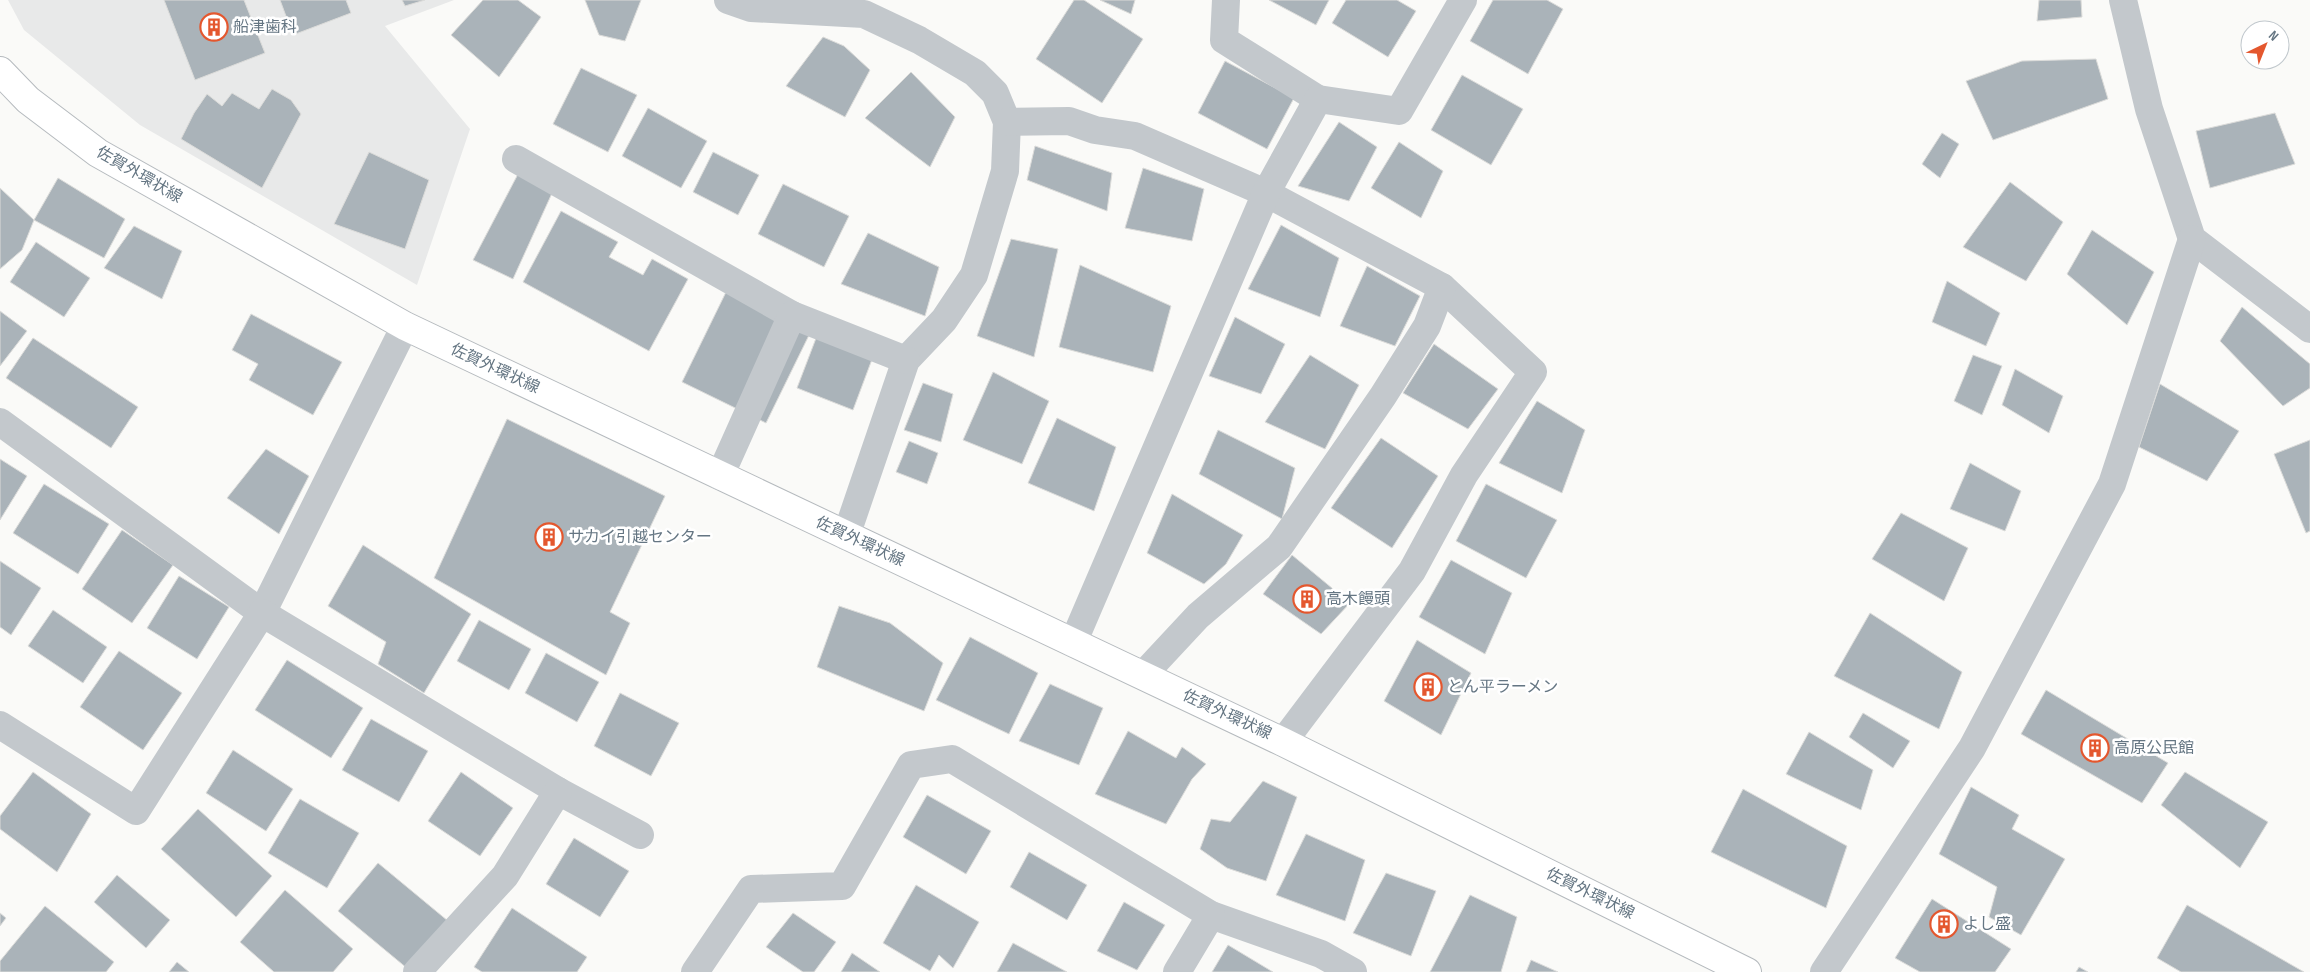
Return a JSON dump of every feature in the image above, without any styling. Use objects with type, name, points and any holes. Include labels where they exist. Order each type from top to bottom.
[{"type":"main road","name":"佐賀外環状線","points":[[0,70],[28,100],[98,153],[405,326],[1284,742],[1747,972]]},
{"type":"street","points":[[728,0],[751,8],[864,14],[919,40],[975,73],[995,93],[1007,122],[1005,171],[974,275],[944,320],[906,360],[846,536]]},
{"type":"street","points":[[1226,0],[1224,40],[1318,98],[1399,111],[1463,0]]},
{"type":"street","points":[[2123,0],[2149,109],[2192,239],[2310,329]]},
{"type":"street","points":[[1073,643],[1266,193],[1318,98]]},
{"type":"street","points":[[1007,122],[1070,121],[1095,130],[1135,136],[1266,193],[1442,287],[1533,372],[1464,475],[1412,571],[1284,742]]},
{"type":"street","points":[[516,159],[792,315],[906,360]]},
{"type":"street","points":[[1824,972],[1972,748],[2112,484],[2192,239]]},
{"type":"street","points":[[1143,675],[1198,616],[1279,547],[1427,326],[1442,287]]},
{"type":"street","points":[[720,476],[792,315]]},
{"type":"street","points":[[0,725],[136,811],[262,612],[405,326]]},
{"type":"street","points":[[0,422],[262,612],[558,791],[640,835]]},
{"type":"street","points":[[699,971],[751,889],[842,886],[911,765],[952,759],[1211,915],[1321,954],[1353,972]]},
{"type":"street","points":[[417,972],[505,876],[558,791]]},
{"type":"street","points":[[1177,972],[1211,915]]},
{"type":"shaded area","points":[[8,0],[454,0],[385,26],[470,129],[417,285],[140,125],[24,30]]},
{"type":"building","name":"船津歯科","points":[[164,0],[244,0],[265,53],[195,80]]},
{"type":"building","points":[[280,0],[346,0],[351,13],[293,35]]},
{"type":"building","points":[[402,0],[425,0],[405,6]]},
{"type":"building","points":[[483,0],[518,0],[541,17],[499,77],[451,35]]},
{"type":"building","points":[[585,0],[641,0],[625,41],[599,35]]},
{"type":"building","points":[[1074,0],[1084,0],[1143,39],[1102,103],[1036,59]]},
{"type":"building","points":[[1100,0],[1135,0],[1131,14]]},
{"type":"building","points":[[1269,0],[1329,0],[1316,25]]},
{"type":"building","points":[[1346,0],[1397,0],[1416,11],[1388,57],[1332,23]]},
{"type":"building","points":[[1493,0],[1547,0],[1563,9],[1528,74],[1470,41]]},
{"type":"building","points":[[2039,0],[2081,0],[2082,17],[2037,21]]},
{"type":"building","points":[[823,37],[844,46],[870,70],[845,117],[786,86]]},
{"type":"building","points":[[2096,59],[2108,99],[1993,140],[1966,81],[2022,61]]},
{"type":"building","points":[[1225,61],[1294,98],[1267,149],[1198,113]]},
{"type":"building","points":[[581,68],[637,95],[608,152],[553,124]]},
{"type":"building","points":[[911,72],[955,117],[930,167],[865,118]]},
{"type":"building","points":[[1462,75],[1523,109],[1491,165],[1431,130]]},
{"type":"building","points":[[272,89],[291,100],[301,114],[262,188],[181,139],[194,113],[207,94],[222,106],[232,93],[259,109]]},
{"type":"building","points":[[648,108],[707,141],[681,188],[622,156]]},
{"type":"building","points":[[2275,113],[2295,164],[2210,188],[2196,131]]},
{"type":"building","points":[[1339,122],[1377,147],[1349,201],[1298,186]]},
{"type":"building","points":[[1942,133],[1959,144],[1940,178],[1922,164]]},
{"type":"building","points":[[1399,142],[1443,171],[1421,218],[1371,188]]},
{"type":"building","points":[[1035,146],[1112,173],[1107,211],[1027,180]]},
{"type":"building","points":[[369,152],[429,180],[405,249],[334,224]]},
{"type":"building","points":[[713,152],[759,175],[738,215],[693,192]]},
{"type":"building","points":[[1143,168],[1204,189],[1192,241],[1125,228]]},
{"type":"building","points":[[518,174],[553,191],[513,279],[473,260]]},
{"type":"building","points":[[58,178],[125,219],[104,258],[34,220]]},
{"type":"building","points":[[2010,182],[2063,222],[2026,281],[1963,247]]},
{"type":"building","points":[[783,184],[849,216],[824,267],[758,234]]},
{"type":"building","points":[[0,188],[34,220],[22,250],[0,269]]},
{"type":"building","points":[[561,211],[618,242],[609,257],[643,275],[652,259],[688,279],[649,351],[523,282]]},
{"type":"building","points":[[1281,225],[1339,258],[1320,317],[1248,289]]},
{"type":"building","points":[[134,226],[182,251],[162,299],[104,268]]},
{"type":"building","points":[[2092,230],[2154,272],[2127,325],[2067,274]]},
{"type":"building","points":[[868,233],[939,267],[925,316],[841,284]]},
{"type":"building","points":[[1011,239],[1058,249],[1034,357],[977,336]]},
{"type":"building","points":[[36,242],[90,278],[64,317],[10,282]]},
{"type":"building","points":[[1080,265],[1171,306],[1153,372],[1059,347]]},
{"type":"building","points":[[1367,266],[1420,296],[1395,346],[1340,326]]},
{"type":"building","points":[[1947,281],[2000,313],[1986,346],[1932,322]]},
{"type":"building","points":[[728,288],[812,329],[766,423],[682,382]]},
{"type":"building","points":[[2242,307],[2310,364],[2310,388],[2283,406],[2220,341]]},
{"type":"building","points":[[0,311],[27,331],[0,366]]},
{"type":"building","points":[[251,314],[342,362],[313,415],[249,380],[258,364],[232,350]]},
{"type":"building","points":[[1235,317],[1285,344],[1261,394],[1209,376]]},
{"type":"building","points":[[818,333],[874,354],[853,410],[797,388]]},
{"type":"building","points":[[33,338],[138,407],[111,448],[6,378]]},
{"type":"building","points":[[1434,344],[1498,389],[1468,429],[1403,393]]},
{"type":"building","points":[[1310,355],[1359,385],[1325,449],[1265,422]]},
{"type":"building","points":[[1973,355],[2002,366],[1982,415],[1954,401]]},
{"type":"building","points":[[2015,369],[2063,396],[2049,433],[2002,405]]},
{"type":"building","points":[[993,372],[1049,401],[1022,464],[963,440]]},
{"type":"building","points":[[923,383],[953,394],[941,442],[904,430]]},
{"type":"building","points":[[2160,384],[2239,431],[2207,481],[2139,447]]},
{"type":"building","points":[[1537,401],[1585,430],[1562,493],[1499,463]]},
{"type":"building","points":[[1057,418],[1116,447],[1094,511],[1028,483]]},
{"type":"building","name":"サカイ引越センター","points":[[507,419],[665,496],[610,612],[630,623],[606,675],[434,578]]},
{"type":"building","points":[[1218,430],[1295,468],[1282,519],[1199,474]]},
{"type":"building","points":[[1381,438],[1438,476],[1392,548],[1331,508]]},
{"type":"building","points":[[2310,440],[2310,531],[2306,533],[2274,454]]},
{"type":"building","points":[[909,441],[938,453],[927,484],[896,472]]},
{"type":"building","points":[[266,449],[309,476],[279,534],[227,498]]},
{"type":"building","points":[[0,459],[27,476],[0,520]]},
{"type":"building","points":[[1970,463],[2021,491],[2005,531],[1950,509]]},
{"type":"building","points":[[44,484],[109,524],[78,574],[13,533]]},
{"type":"building","points":[[1486,484],[1557,520],[1526,578],[1456,541]]},
{"type":"building","points":[[1172,494],[1243,535],[1226,564],[1204,584],[1147,553]]},
{"type":"building","points":[[1901,513],[1968,548],[1944,601],[1872,559]]},
{"type":"building","points":[[122,530],[173,565],[132,623],[82,589]]},
{"type":"building","points":[[363,545],[471,614],[424,693],[378,664],[386,642],[328,606]]},
{"type":"building","name":"高木饅頭","points":[[1292,555],[1350,603],[1321,634],[1263,594]]},
{"type":"building","points":[[1451,560],[1512,593],[1485,654],[1419,617]]},
{"type":"building","points":[[0,561],[41,588],[11,635],[0,627]]},
{"type":"building","points":[[179,576],[229,607],[197,659],[147,628]]},
{"type":"building","points":[[839,606],[890,623],[943,663],[924,711],[817,667]]},
{"type":"building","points":[[53,610],[107,647],[83,683],[28,646]]},
{"type":"building","points":[[1870,613],[1962,672],[1939,729],[1834,676]]},
{"type":"building","points":[[479,620],[531,649],[509,690],[457,661]]},
{"type":"building","points":[[970,637],[1038,673],[1009,734],[936,700]]},
{"type":"building","name":"とん平ラーメン","points":[[1417,640],[1471,673],[1441,735],[1384,701]]},
{"type":"building","points":[[119,651],[182,693],[143,750],[80,707]]},
{"type":"building","points":[[546,653],[599,682],[577,722],[525,693]]},
{"type":"building","points":[[287,660],[363,708],[331,758],[255,710]]},
{"type":"building","points":[[1050,684],[1103,708],[1079,765],[1019,741]]},
{"type":"building","name":"高原公民館","points":[[2046,690],[2168,763],[2142,803],[2021,734]]},
{"type":"building","points":[[620,693],[679,723],[651,776],[594,746]]},
{"type":"building","points":[[1863,713],[1910,741],[1893,768],[1849,737]]},
{"type":"building","points":[[371,719],[428,751],[399,802],[342,770]]},
{"type":"building","points":[[1128,731],[1176,758],[1182,747],[1206,764],[1192,779],[1166,824],[1095,794]]},
{"type":"building","points":[[1809,732],[1873,770],[1861,810],[1786,774]]},
{"type":"building","points":[[233,750],[293,789],[266,831],[206,793]]},
{"type":"building","points":[[33,772],[91,814],[57,872],[0,829],[0,816]]},
{"type":"building","points":[[461,772],[513,808],[480,856],[428,821]]},
{"type":"building","points":[[2185,772],[2268,822],[2240,868],[2161,805]]},
{"type":"building","points":[[1263,781],[1297,797],[1266,881],[1227,868],[1200,849],[1211,819],[1230,822]]},
{"type":"building","points":[[1971,787],[2019,815],[2012,829],[2065,859],[2021,935],[1989,917],[1997,887],[1939,854]]},
{"type":"building","points":[[1743,789],[1847,846],[1826,908],[1711,852]]},
{"type":"building","points":[[927,795],[991,831],[966,874],[903,837]]},
{"type":"building","points":[[300,799],[359,833],[327,888],[268,853]]},
{"type":"building","points":[[198,809],[272,876],[236,917],[161,849]]},
{"type":"building","points":[[1306,834],[1365,860],[1345,921],[1276,895]]},
{"type":"building","points":[[574,838],[629,871],[600,917],[546,884]]},
{"type":"building","points":[[1029,852],[1087,885],[1067,920],[1010,887]]},
{"type":"building","points":[[378,863],[448,921],[408,969],[338,911]]},
{"type":"building","points":[[1386,873],[1436,891],[1411,956],[1353,933]]},
{"type":"building","points":[[117,875],[170,920],[146,948],[94,902]]},
{"type":"building","points":[[916,885],[979,922],[953,968],[939,955],[930,971],[883,943]]},
{"type":"building","points":[[285,890],[353,949],[333,972],[274,972],[240,942]]},
{"type":"building","points":[[1470,895],[1517,917],[1501,972],[1430,972]]},
{"type":"building","name":"よし盛","points":[[1932,899],[2011,949],[1995,972],[1920,972],[1895,958]]},
{"type":"building","points":[[1124,902],[1165,925],[1137,970],[1097,951]]},
{"type":"building","points":[[2187,905],[2304,972],[2181,972],[2157,958]]},
{"type":"building","points":[[45,906],[114,962],[106,972],[0,972],[0,961]]},
{"type":"building","points":[[512,908],[587,957],[577,972],[482,972],[474,967]]},
{"type":"building","points":[[0,913],[6,918],[0,926]]},
{"type":"building","points":[[793,913],[836,942],[814,972],[803,972],[766,947]]},
{"type":"building","points":[[1013,943],[1067,972],[997,972]]},
{"type":"building","points":[[1228,945],[1273,972],[1212,972]]},
{"type":"building","points":[[852,953],[880,972],[841,972]]},
{"type":"building","points":[[1531,960],[1558,972],[1526,972]]},
{"type":"building","points":[[177,962],[189,972],[169,972]]},
{"type":"building","points":[[2079,967],[2088,972],[2076,972]]},
{"type":"place","name":"船津歯科","points":[[214,27]]},
{"type":"place","name":"サカイ引越センター","points":[[549,537]]},
{"type":"place","name":"高木饅頭","points":[[1307,599]]},
{"type":"place","name":"とん平ラーメン","points":[[1428,687]]},
{"type":"place","name":"高原公民館","points":[[2095,748]]},
{"type":"place","name":"よし盛","points":[[1944,924]]}]
